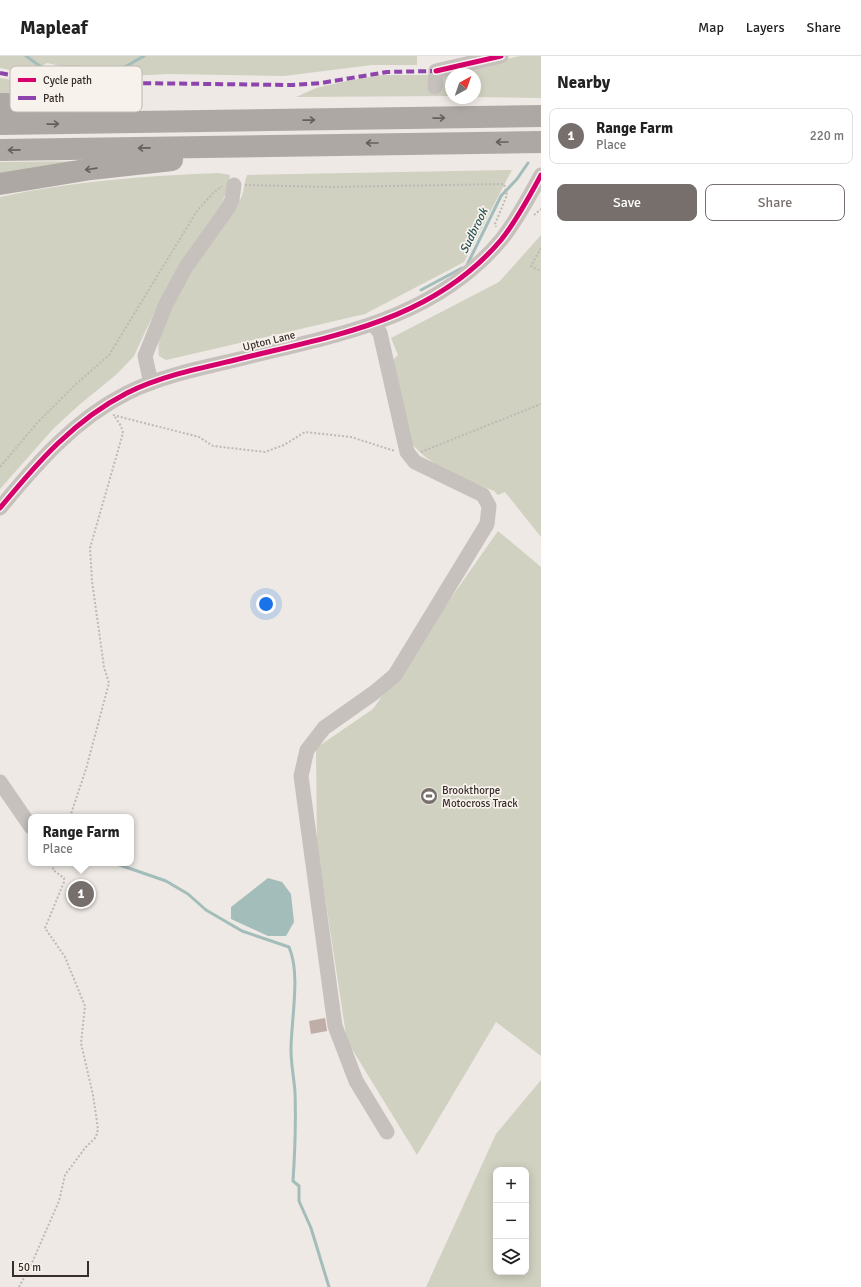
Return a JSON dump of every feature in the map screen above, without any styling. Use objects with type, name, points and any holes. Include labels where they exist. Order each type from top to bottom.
[{"type":"highway","points":[[0,104],[10,104]]},
{"type":"highway","points":[[142,108],[211,110],[282,121]]},
{"type":"highway","points":[[0,124],[541,116]]},
{"type":"highway","points":[[0,150],[283,146],[361,143],[541,142]]},
{"type":"highway","points":[[0,184],[91,169],[211,157],[283,146]]},
{"type":"street","points":[[434,87],[436,71],[501,56]]},
{"type":"street","name":"Upton Lane","points":[[0,508],[53,447],[71,430],[109,411],[151,383],[175,375],[374,325],[426,302],[464,276],[501,240],[518,215],[538,180]]},
{"type":"street","points":[[151,383],[145,356],[166,304],[186,267],[230,204],[234,185]]},
{"type":"street","points":[[374,325],[380,334],[407,452],[415,462],[483,495],[489,506],[487,524],[395,675],[375,692],[324,728],[307,750],[301,776],[335,1026],[356,1081],[387,1132]]},
{"type":"street","points":[[0,782],[28,823]]},
{"type":"path","points":[[0,467],[59,401],[109,356],[197,211],[213,193],[224,184],[331,187],[504,184],[508,195],[495,224],[501,240]]},
{"type":"path","points":[[541,248],[531,266],[541,271]]},
{"type":"path","points":[[109,411],[199,437],[213,446],[265,452],[284,445],[305,432],[351,438],[395,451],[420,453],[541,404]]},
{"type":"path","points":[[71,814],[86,769],[109,684],[104,667],[92,581],[90,548],[123,433],[121,426],[109,411]]},
{"type":"path","points":[[19,1287],[31,1265],[59,1201],[65,1175],[85,1148],[96,1137],[98,1129],[93,1095],[81,1043],[85,1006],[65,957],[45,928],[64,882],[64,878],[54,870],[54,866]]},
{"type":"green space","points":[[0,56],[417,56],[417,65],[372,65],[284,76],[168,74],[142,75],[142,66],[61,66],[47,63],[42,66],[10,66],[10,70],[0,68]]},
{"type":"green space","points":[[520,56],[541,56],[541,98],[481,97],[481,68],[469,68]]},
{"type":"green space","points":[[445,74],[445,96],[296,97],[316,88],[383,75],[439,75]]},
{"type":"green space","points":[[0,78],[10,80],[10,95],[0,95]]},
{"type":"green space","points":[[94,161],[0,180],[0,162]]},
{"type":"green space","points":[[512,170],[464,262],[365,314],[166,360],[159,356],[160,339],[166,319],[176,297],[241,198],[247,175]]},
{"type":"green space","points":[[218,173],[230,175],[228,187],[219,211],[164,294],[134,356],[117,374],[79,405],[53,429],[0,489],[0,197],[27,191],[108,180]]},
{"type":"green space","points":[[541,235],[541,537],[505,492],[498,495],[494,491],[448,471],[426,458],[410,441],[391,362],[398,355],[391,338],[499,282]]},
{"type":"green space","name":"Brookthorpe Motocross Track","points":[[498,531],[541,567],[541,1056],[496,1022],[417,1155],[347,1041],[317,844],[316,748],[373,709]]},
{"type":"green space","points":[[541,1080],[541,1287],[426,1287],[496,1134]]},
{"type":"water","points":[[268,878],[282,882],[291,894],[294,922],[286,936],[268,936],[231,919],[231,907]]},
{"type":"building","points":[[325,1018],[327,1031],[311,1034],[309,1021]]},
{"type":"waterway","points":[[26,56],[40,66]]},
{"type":"waterway","points":[[126,66],[144,56]]},
{"type":"waterway","name":"Sudbrook","points":[[467,265],[501,196],[517,179],[528,163]]},
{"type":"waterway","name":"Sudbrook","points":[[421,290],[462,268]]},
{"type":"waterway","points":[[123,866],[166,881],[188,894],[206,910],[242,931],[289,947],[293,958],[295,984],[291,1038],[291,1060],[295,1092],[293,1181],[299,1186],[299,1201],[311,1228],[329,1287]]},
{"type":"marked path","points":[[142,83],[293,85],[321,83],[387,72],[436,71]]},
{"type":"marked path","points":[[0,73],[10,75]]},
{"type":"cycle path","points":[[436,71],[501,56]]},
{"type":"cycle path","points":[[0,508],[42,459],[73,429],[108,404],[139,387],[204,367],[341,334],[411,308],[443,290],[473,268],[501,240],[518,216],[541,175]]},
{"type":"place","name":"Brookthorpe Motocross Track","points":[[429,796]]},
{"type":"place","name":"Range Farm","points":[[81,894]]}]
